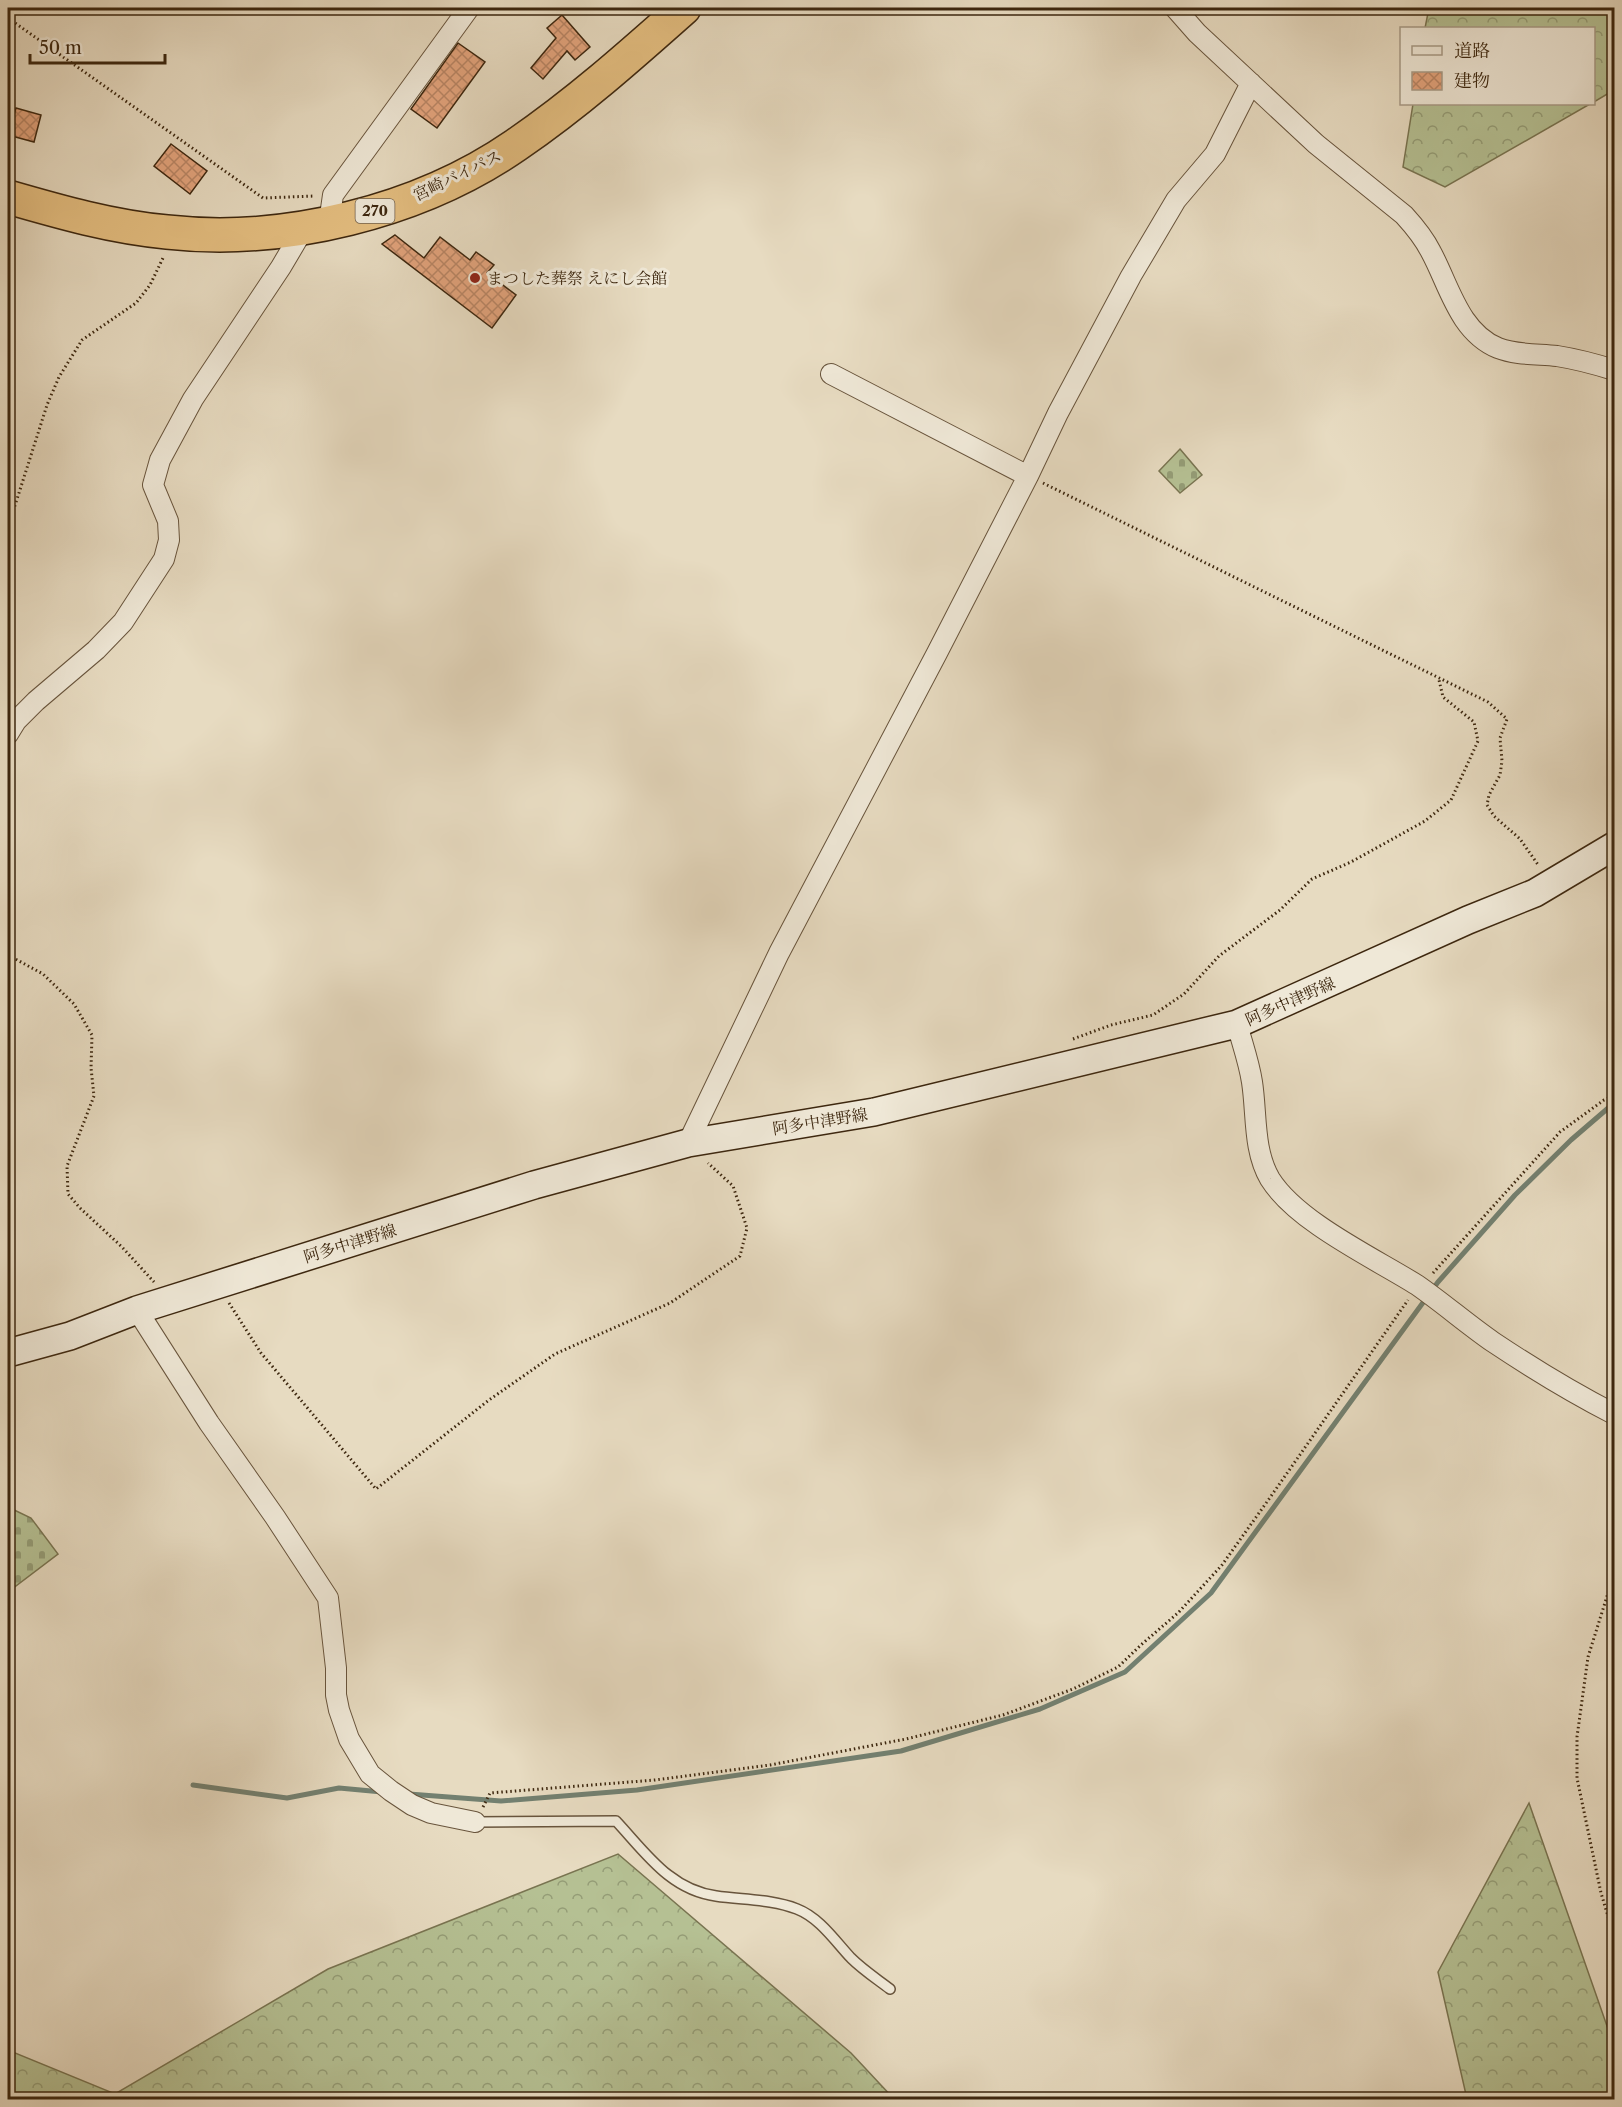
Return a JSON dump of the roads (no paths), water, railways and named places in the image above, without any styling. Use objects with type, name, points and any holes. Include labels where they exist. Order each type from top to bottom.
[{"type":"highway","name":"宮崎バイパス","points":[[8,197],[79,217],[168,233],[239,234],[322,215],[385,208],[445,185],[515,147],[598,84],[684,8]]},
{"type":"street","points":[[8,734],[16,721],[36,701],[96,650],[123,622],[165,559],[169,540],[168,521],[153,485],[160,460],[193,399],[281,267],[322,215],[470,8]]},
{"type":"street","points":[[1175,8],[1197,33],[1333,158],[1417,228],[1457,308],[1467,324],[1479,335],[1496,347],[1514,352],[1571,358],[1614,370]]},
{"type":"street","points":[[687,1143],[779,953],[1028,476],[1058,413],[1131,276],[1176,201],[1215,154],[1251,83]]},
{"type":"street","points":[[831,374],[1028,476]]},
{"type":"street","name":"阿多中津野線","points":[[8,1353],[70,1336],[137,1310],[534,1185],[687,1143],[874,1112],[1238,1024],[1551,885],[1614,846]]},
{"type":"street","points":[[1238,1024],[1252,1080],[1258,1145],[1263,1164],[1271,1179],[1294,1206],[1326,1229],[1417,1286],[1493,1342],[1614,1414]]},
{"type":"street","points":[[137,1310],[209,1423],[328,1598],[336,1668],[336,1695],[344,1726],[358,1755],[370,1773],[412,1805],[431,1813],[476,1822]]},
{"type":"lane","points":[[476,1822],[616,1821],[644,1854],[682,1885],[713,1896],[766,1902],[798,1909],[814,1919],[852,1959],[890,1989]]},
{"type":"waterway","points":[[409,1794],[501,1801],[637,1790],[901,1751],[1040,1709],[1125,1672],[1211,1593],[1438,1282],[1515,1195],[1571,1140],[1614,1103]]},
{"type":"waterway","points":[[193,1785],[287,1798],[339,1788],[382,1792]]},
{"type":"place","name":"まつした葬祭 えにし会館","points":[[475,278]]}]
